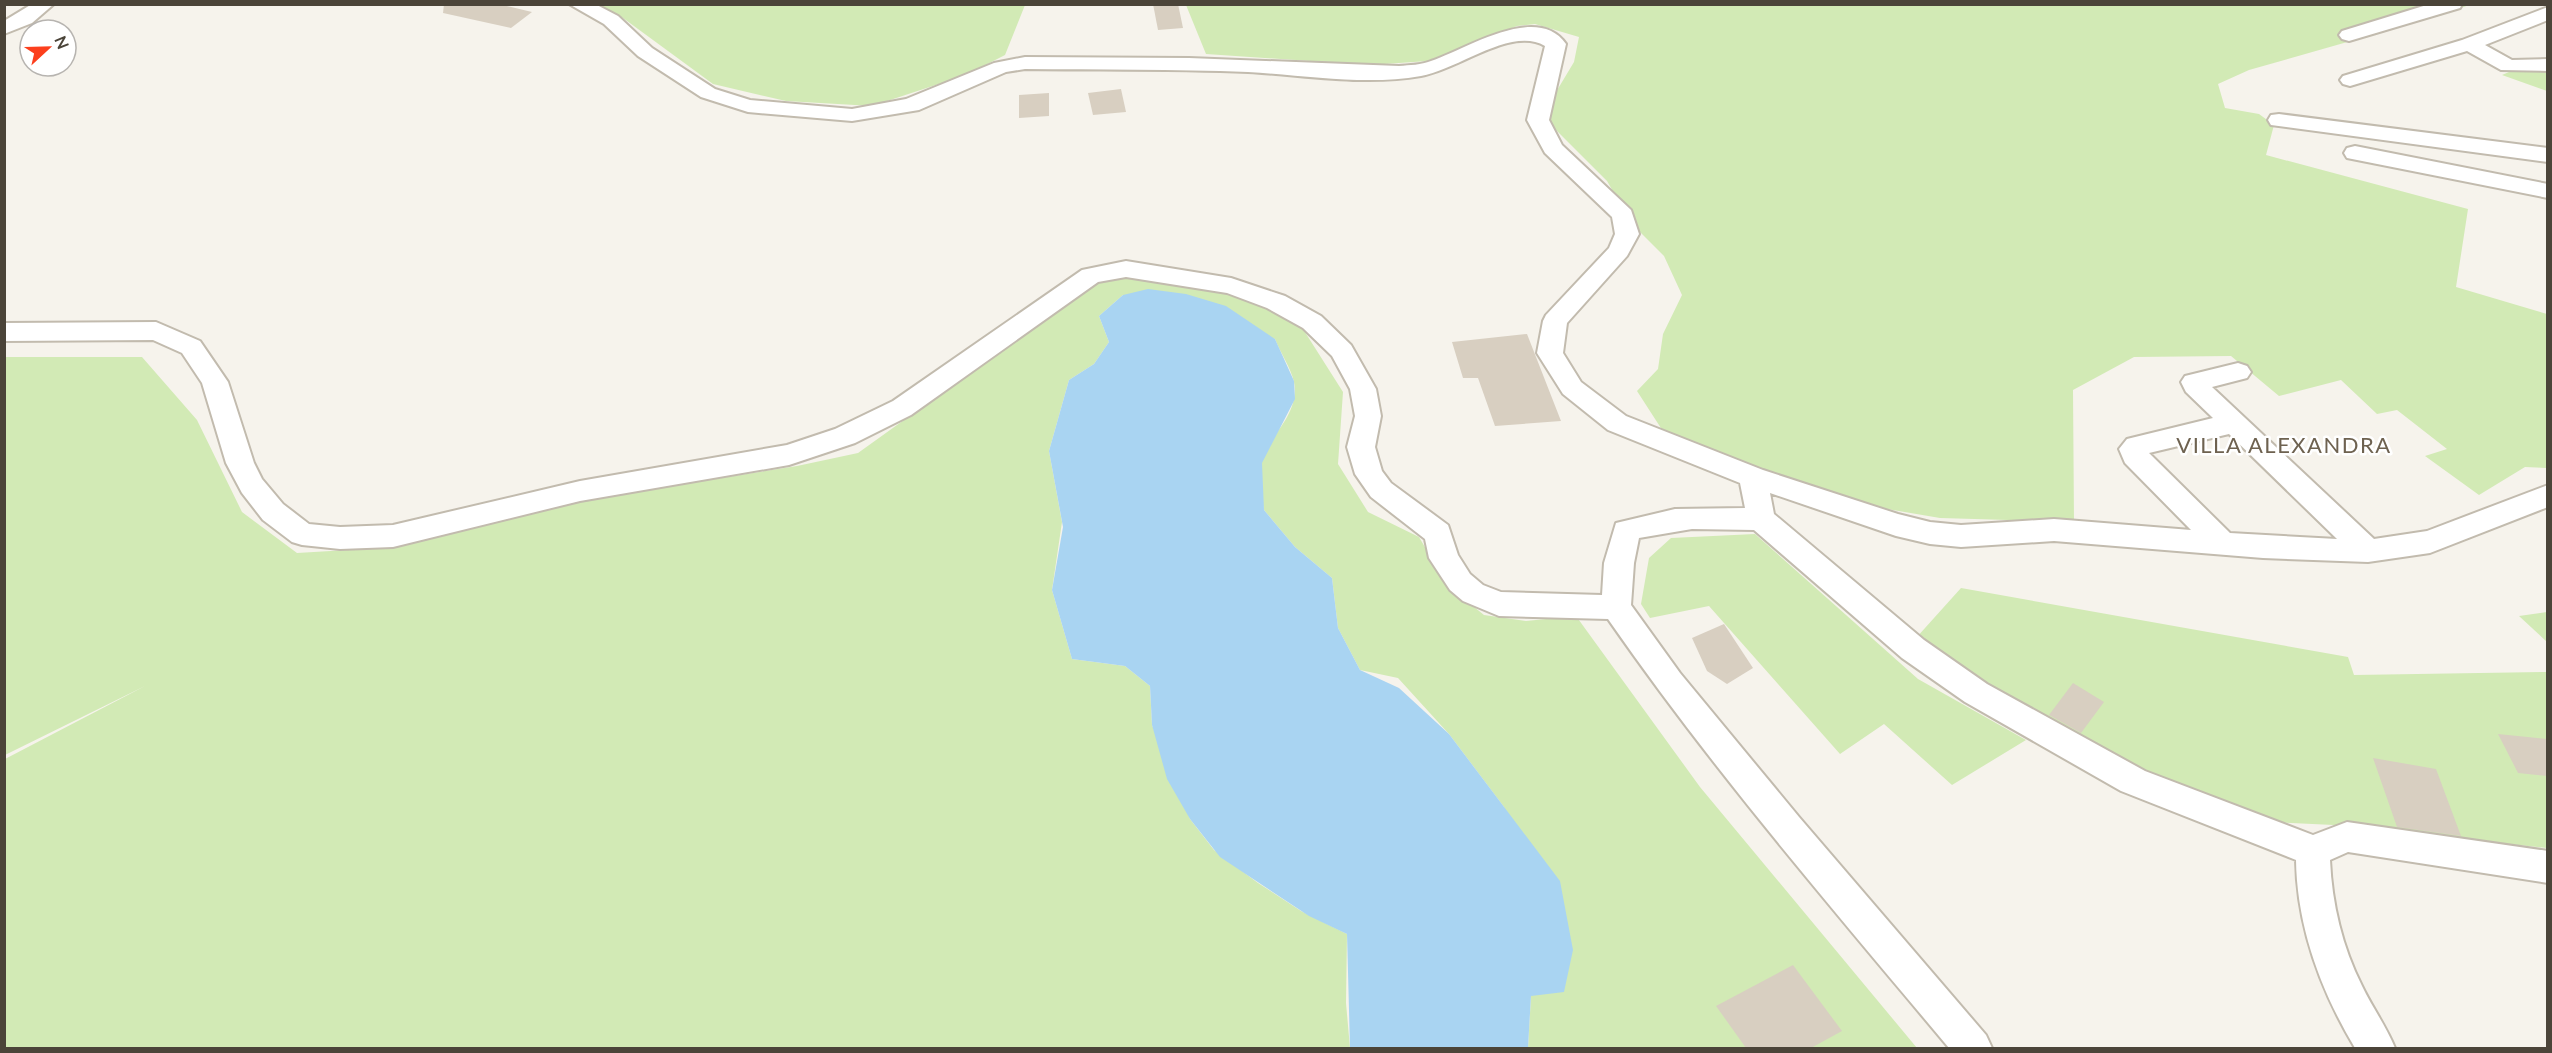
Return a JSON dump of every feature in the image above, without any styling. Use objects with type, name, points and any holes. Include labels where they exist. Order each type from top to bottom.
[{"type":"street","points":[[4,28],[25,19],[45,4]]},
{"type":"street","points":[[578,4],[610,20],[645,52],[708,93],[748,106],[852,115],[911,105],[1001,67],[1025,63],[1241,66],[1369,73],[1422,70],[1442,65],[1507,36],[1526,32],[1546,35],[1556,44],[1538,120],[1553,148],[1623,215],[1627,234],[1619,251],[1555,321],[1550,353],[1572,388],[1617,423],[1753,477],[1896,525],[1930,533],[1961,536],[2054,530],[2220,541],[2263,547],[2368,551],[2430,542],[2547,495]]},
{"type":"street","points":[[2349,35],[2453,4]]},
{"type":"street","points":[[2350,80],[2469,44],[2547,13]]},
{"type":"street","points":[[2469,44],[2508,66],[2547,66]]},
{"type":"street","points":[[2279,120],[2547,155]]},
{"type":"street","points":[[2355,153],[2547,191]]},
{"type":"street","points":[[4,332],[156,331],[191,346],[215,382],[240,463],[252,486],[273,512],[302,534],[340,538],[393,536],[580,490],[789,455],[845,436],[902,408],[1091,276],[1126,269],[1156,273],[1231,286],[1276,302],[1312,322],[1342,351],[1363,389],[1368,416],[1361,447],[1369,474],[1381,490],[1438,533],[1444,558],[1460,582],[1473,593],[1499,604],[1616,607]]},
{"type":"street","points":[[2238,372],[2194,382],[2368,551]]},
{"type":"street","points":[[2220,541],[2135,456],[2133,449],[2137,446],[2234,423]]},
{"type":"street","points":[[1753,477],[1761,519]]},
{"type":"street","points":[[1973,1048],[1699,719],[1616,607],[1619,563],[1626,531],[1654,521],[1719,517],[1761,519],[1913,649],[1976,693],[2133,781],[2313,851],[2347,837],[2547,867]]},
{"type":"street","points":[[2313,851],[2316,903],[2335,968],[2363,1029],[2376,1048]]},
{"type":"green space","points":[[597,5],[1025,5],[1005,55],[966,75],[872,106],[786,101],[713,84],[623,18]]},
{"type":"green space","points":[[1186,5],[2469,5],[2442,15],[2249,70],[2218,84],[2225,108],[2259,114],[2274,125],[2266,155],[2468,209],[2456,287],[2547,314],[2547,468],[2525,467],[2479,495],[2425,456],[2447,449],[2397,410],[2377,414],[2341,380],[2279,396],[2231,356],[2134,357],[2073,390],[2074,522],[1940,518],[1840,501],[1668,439],[1637,391],[1658,369],[1663,334],[1682,295],[1664,256],[1632,224],[1607,181],[1555,129],[1544,112],[1574,62],[1579,37],[1535,24],[1517,26],[1428,61],[1370,65],[1206,54]]},
{"type":"green space","points":[[2516,69],[2547,69],[2547,91],[2502,75]]},
{"type":"green space","points":[[1120,277],[1233,294],[1279,312],[1303,329],[1343,392],[1338,464],[1368,512],[1419,537],[1447,585],[1484,615],[1526,621],[1576,616],[1700,787],[1917,1048],[1528,1048],[1531,996],[1504,807],[1449,734],[1398,678],[1360,670],[1338,628],[1332,578],[1295,547],[1264,510],[1254,458],[1283,424],[1289,414],[1295,393],[1293,377],[1275,339],[1123,295],[1099,316],[1109,342],[1094,364],[1069,380],[1049,451],[1062,522],[1052,590],[1072,659],[1125,666],[1150,686],[1152,725],[1190,819],[1214,850],[1301,911],[1347,934],[1346,1003],[1350,1048],[5,1048],[5,759],[145,686],[5,755],[5,357],[142,357],[197,420],[242,512],[297,553],[398,547],[575,501],[797,466],[858,453],[1095,283]]},
{"type":"green space","points":[[1755,534],[1918,679],[2026,740],[1952,785],[1884,724],[1840,754],[1709,606],[1650,618],[1641,604],[1649,558],[1671,538]]},
{"type":"green space","points":[[1961,588],[2348,657],[2354,675],[2547,672],[2547,848],[2462,839],[2397,828],[2272,822],[2075,741],[1916,638]]},
{"type":"green space","points":[[2548,612],[2547,642],[2519,616]]},
{"type":"water","points":[[1148,289],[1186,294],[1226,306],[1275,339],[1294,381],[1295,399],[1262,463],[1264,510],[1295,547],[1332,578],[1338,628],[1360,670],[1399,688],[1449,734],[1560,881],[1573,950],[1564,992],[1531,996],[1528,1048],[1350,1048],[1347,934],[1309,916],[1220,857],[1190,819],[1167,779],[1152,725],[1150,686],[1125,666],[1072,659],[1052,590],[1063,527],[1049,451],[1069,380],[1094,364],[1109,342],[1099,316],[1123,295]]},
{"type":"building","points":[[444,4],[498,4],[532,12],[511,28],[443,13]]},
{"type":"building","points":[[1153,4],[1178,4],[1183,28],[1158,30]]},
{"type":"building","points":[[1121,89],[1126,112],[1093,115],[1088,93]]},
{"type":"building","points":[[1049,93],[1049,116],[1019,118],[1019,95]]},
{"type":"building","points":[[1527,334],[1561,421],[1495,426],[1478,378],[1463,378],[1452,342]]},
{"type":"building","points":[[1724,624],[1753,668],[1727,684],[1707,671],[1692,638]]},
{"type":"building","points":[[2073,683],[2104,702],[2081,733],[2049,715]]},
{"type":"building","points":[[2498,734],[2547,739],[2547,776],[2518,773]]},
{"type":"building","points":[[2373,758],[2436,769],[2461,836],[2397,827]]},
{"type":"building","points":[[1793,965],[1842,1031],[1811,1048],[1746,1048],[1716,1006]]},
{"type":"district","name":"VILLA ALEXANDRA","points":[[2284,444]]}]
